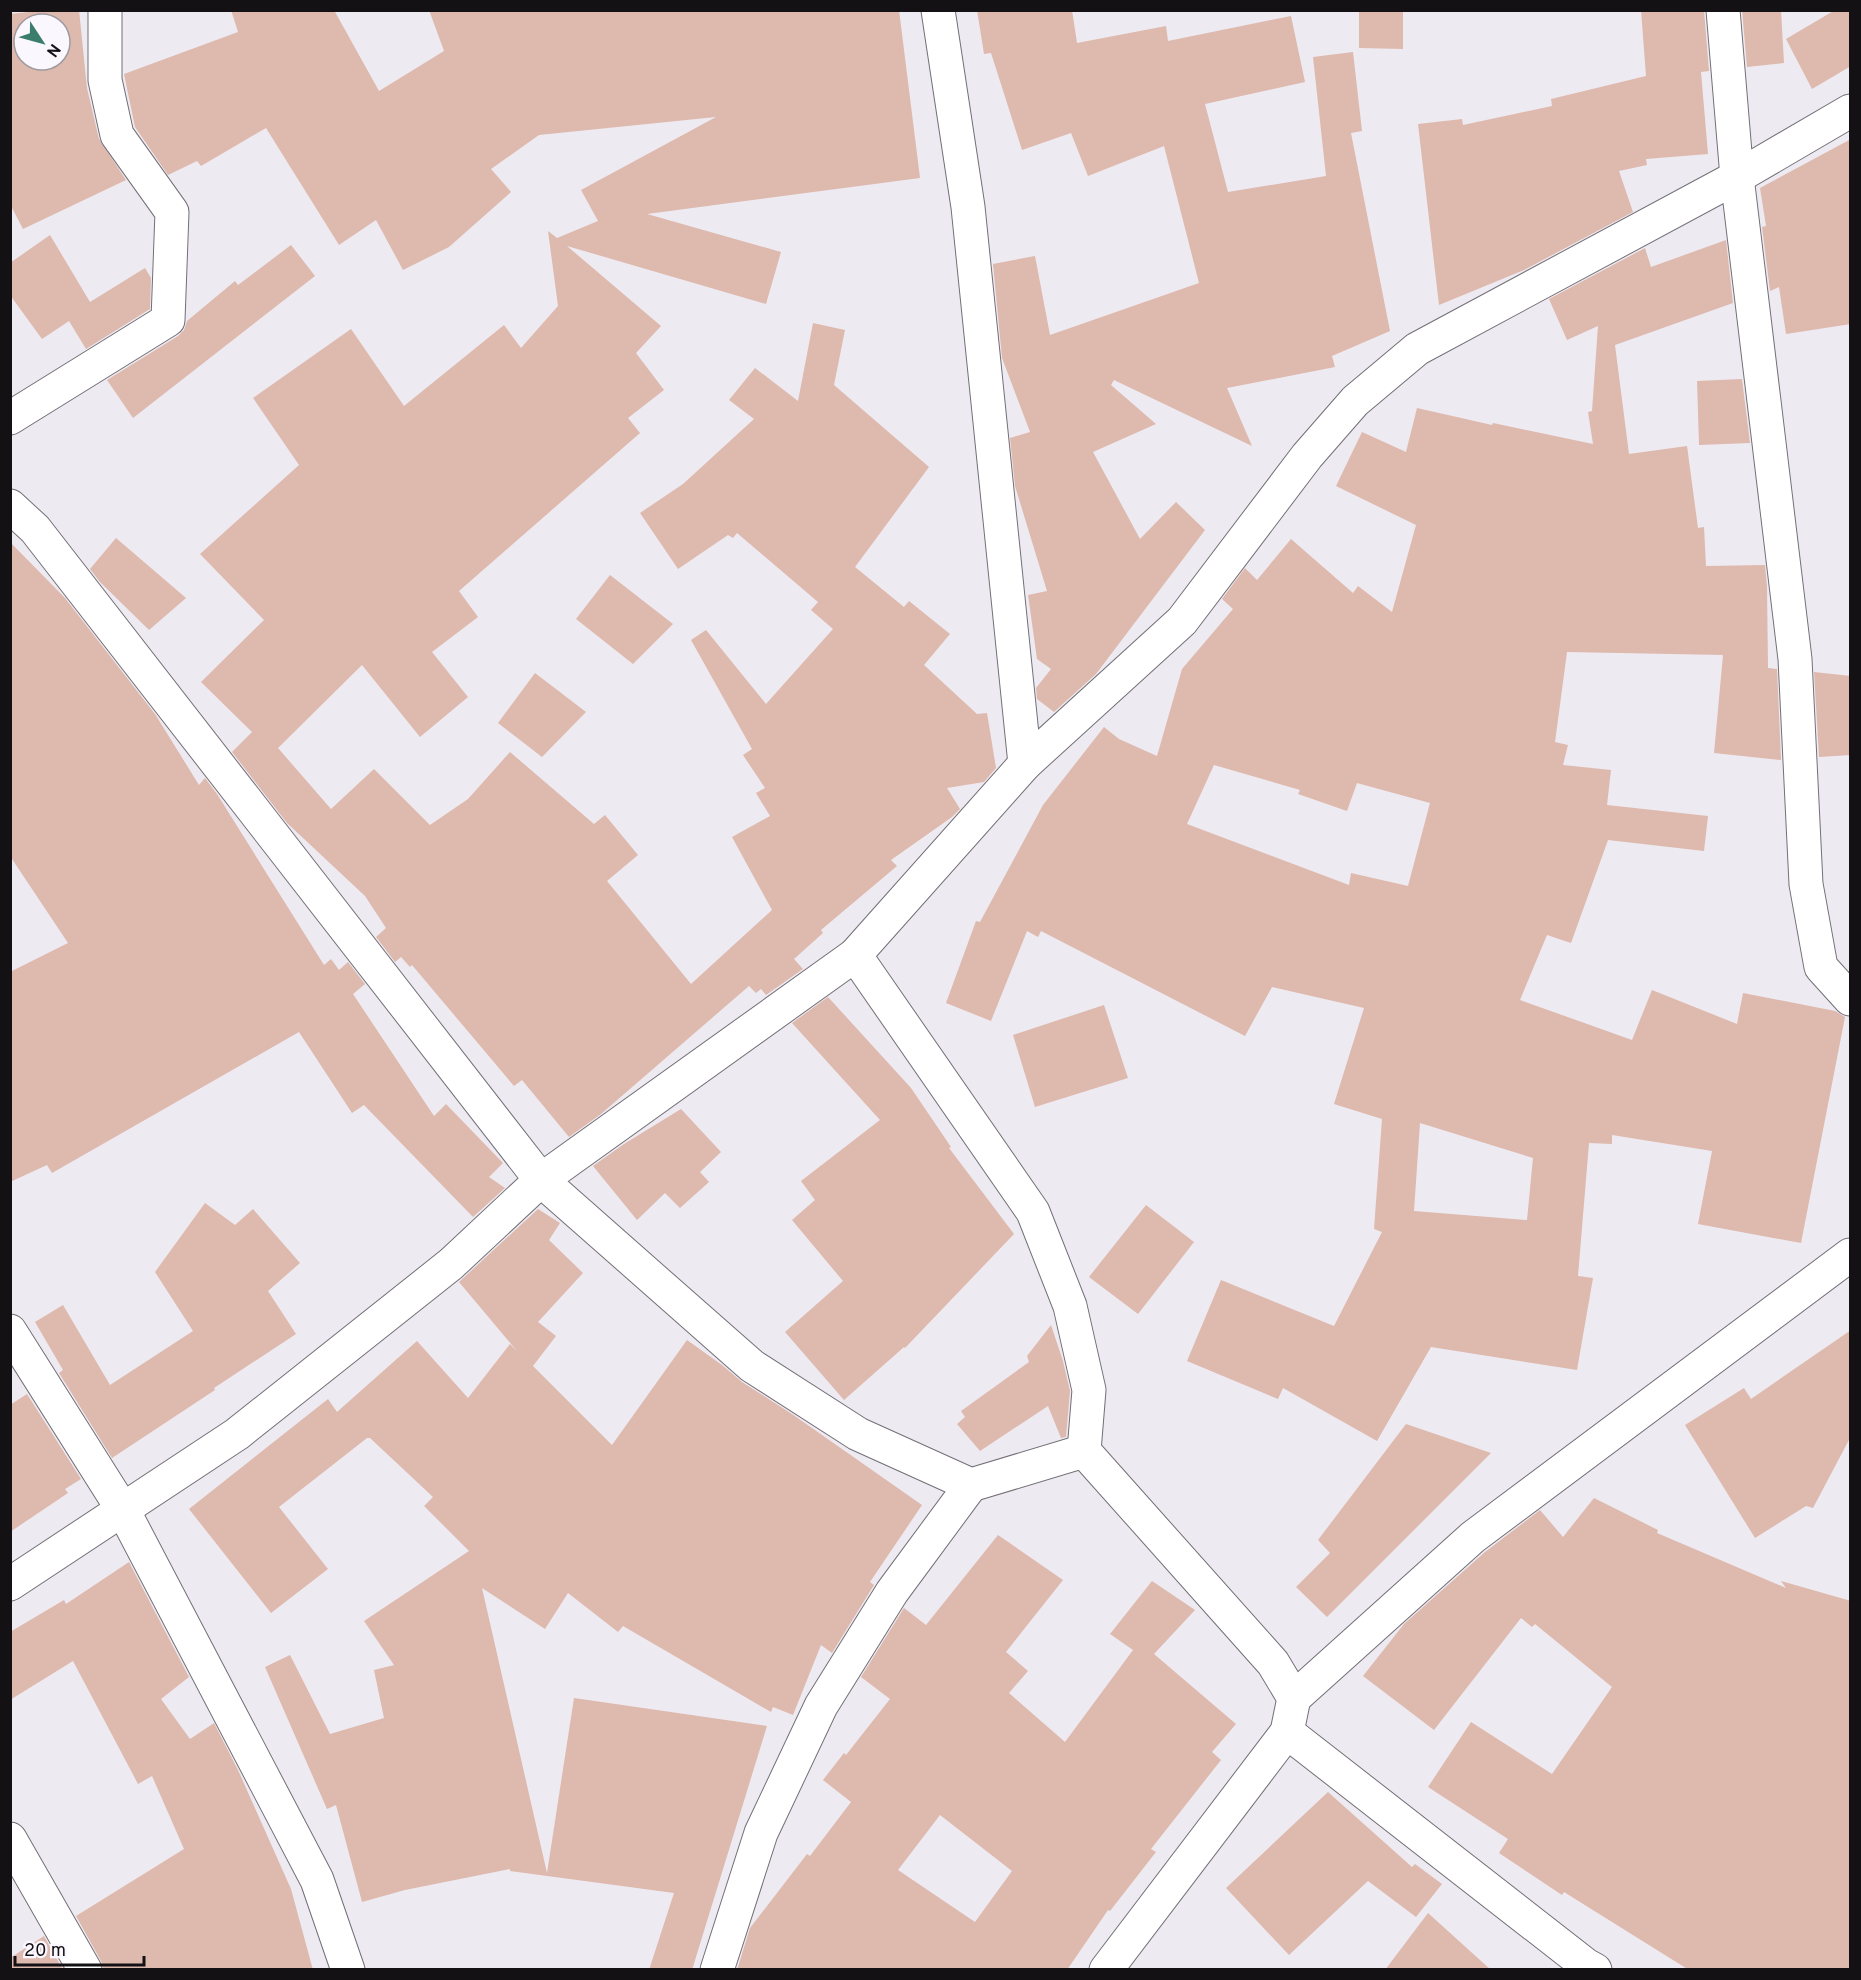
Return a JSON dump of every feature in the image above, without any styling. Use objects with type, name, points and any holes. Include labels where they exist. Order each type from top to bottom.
[{"type":"street","points":[[10,418],[168,320],[172,212],[117,135],[105,80],[105,10]]},
{"type":"street","points":[[938,10],[968,207],[1025,764]]},
{"type":"street","points":[[1723,10],[1737,177],[1795,659],[1806,884],[1821,967],[1851,999]]},
{"type":"street","points":[[10,1584],[237,1434],[451,1264],[541,1180],[855,955],[1025,764],[1182,621],[1306,456],[1355,401],[1417,349],[1737,177],[1851,111]]},
{"type":"street","points":[[10,506],[35,530],[541,1180],[752,1366],[858,1434],[970,1485]]},
{"type":"street","points":[[855,955],[1034,1212],[1070,1306],[1089,1390],[1084,1451],[1273,1663],[1294,1698]]},
{"type":"street","points":[[1106,1970],[1287,1732],[1294,1698],[1473,1537],[1851,1255]]},
{"type":"street","points":[[10,1331],[123,1510],[317,1880],[348,1970]]},
{"type":"street","points":[[717,1970],[761,1833],[821,1706],[892,1592],[970,1485],[1084,1451]]},
{"type":"street","points":[[1287,1732],[1588,1968]]},
{"type":"street","points":[[10,1839],[85,1970]]},
{"type":"building","points":[[79,10],[87,88],[99,139],[126,180],[23,229],[10,204],[10,14],[12,14],[12,72],[72,72],[72,12],[28,12]]},
{"type":"building","points":[[231,10],[334,10],[379,91],[444,51],[429,10],[899,10],[920,178],[647,214],[781,252],[766,304],[567,246],[661,326],[636,353],[664,390],[628,418],[640,433],[459,591],[478,617],[432,652],[468,697],[420,737],[362,665],[278,748],[331,809],[374,769],[430,825],[468,799],[510,752],[594,824],[605,815],[638,855],[607,881],[691,984],[772,910],[732,837],[770,816],[756,793],[765,788],[743,755],[752,749],[691,640],[706,630],[766,704],[833,629],[811,610],[818,602],[737,533],[733,538],[728,535],[678,569],[640,513],[683,484],[754,419],[729,400],[755,368],[798,401],[813,323],[845,330],[834,385],[929,467],[855,567],[904,607],[909,601],[950,634],[924,665],[977,714],[987,713],[996,768],[984,782],[947,788],[960,809],[891,860],[897,866],[821,930],[823,933],[794,959],[803,969],[766,995],[761,989],[756,993],[749,986],[601,1114],[569,1137],[522,1080],[514,1086],[412,965],[410,967],[401,957],[395,962],[376,937],[386,928],[365,896],[287,823],[232,752],[252,732],[201,682],[264,620],[200,554],[299,465],[253,398],[351,329],[404,406],[504,325],[521,348],[558,306],[548,231],[557,238],[598,221],[581,190],[716,117],[539,135],[491,169],[511,192],[449,247],[403,270],[376,220],[339,245],[266,128],[201,166],[197,161],[168,175],[135,127],[124,74],[238,32]]},
{"type":"building","points":[[977,10],[1072,10],[1077,43],[1166,26],[1168,41],[1291,16],[1305,82],[1205,104],[1228,192],[1326,176],[1313,57],[1353,52],[1362,131],[1351,133],[1390,331],[1332,356],[1335,367],[1227,388],[1252,446],[1114,380],[1111,385],[1156,424],[1093,452],[1140,539],[1176,502],[1205,530],[1096,674],[1054,712],[1037,699],[1036,688],[1051,669],[1037,659],[1028,595],[1047,591],[1015,486],[1010,438],[1030,432],[1002,358],[993,264],[1035,256],[1050,335],[1199,283],[1164,146],[1088,176],[1071,133],[1022,150],[991,53],[984,54]]},
{"type":"building","points":[[1359,10],[1403,10],[1403,49],[1359,48]]},
{"type":"building","points":[[1641,10],[1704,10],[1709,71],[1701,72],[1708,154],[1646,159],[1647,165],[1619,171],[1633,212],[1524,270],[1439,305],[1418,124],[1462,119],[1463,125],[1552,106],[1551,99],[1646,76]]},
{"type":"building","points":[[1742,10],[1781,10],[1784,63],[1747,67]]},
{"type":"building","points":[[1835,10],[1851,10],[1851,66],[1812,89],[1786,39]]},
{"type":"building","points":[[1851,139],[1851,324],[1786,334],[1779,287],[1770,291],[1762,227],[1766,226],[1760,188]]},
{"type":"building","points":[[50,235],[90,302],[145,268],[151,278],[150,309],[86,349],[69,321],[42,339],[10,295],[10,263]]},
{"type":"building","points":[[1726,240],[1733,303],[1615,345],[1629,454],[1687,446],[1698,528],[1704,527],[1706,566],[1765,565],[1768,668],[1777,669],[1781,760],[1714,753],[1723,655],[1567,652],[1555,742],[1568,745],[1563,765],[1611,770],[1607,805],[1708,816],[1704,851],[1608,840],[1571,943],[1547,935],[1520,1000],[1632,1040],[1652,990],[1737,1024],[1743,993],[1835,1011],[1845,1017],[1801,1243],[1698,1224],[1712,1151],[1612,1135],[1612,1144],[1589,1143],[1578,1276],[1593,1278],[1577,1370],[1431,1347],[1377,1441],[1283,1388],[1278,1399],[1187,1361],[1221,1280],[1334,1326],[1382,1232],[1374,1229],[1382,1119],[1334,1104],[1364,1008],[1272,987],[1245,1036],[1041,931],[1038,937],[1027,931],[991,1021],[946,1003],[976,921],[980,922],[1043,805],[1104,727],[1119,739],[1157,756],[1182,669],[1233,609],[1222,599],[1245,568],[1257,580],[1291,539],[1353,593],[1358,586],[1392,612],[1416,525],[1336,486],[1362,432],[1406,452],[1417,408],[1593,444],[1588,412],[1592,411],[1598,326],[1567,340],[1549,299],[1645,248],[1651,267]],"holes":[[[1214,765],[1300,790],[1298,794],[1347,811],[1357,783],[1430,803],[1408,886],[1351,873],[1349,885],[1187,824]],[[1420,1123],[1533,1158],[1527,1220],[1414,1211]]]},
{"type":"building","points":[[291,245],[315,276],[133,418],[107,380],[178,336],[184,330],[187,321],[235,281],[238,285]]},
{"type":"building","points":[[1742,379],[1750,443],[1699,445],[1697,381]]},
{"type":"building","points":[[116,538],[186,598],[149,630],[100,582],[90,569]]},
{"type":"building","points":[[10,542],[65,598],[155,714],[199,785],[205,778],[217,794],[324,965],[331,959],[339,970],[348,962],[365,984],[353,994],[434,1116],[446,1104],[503,1163],[489,1177],[505,1188],[473,1217],[364,1105],[352,1113],[299,1032],[52,1173],[47,1165],[10,1182],[10,972],[68,943],[10,856]]},
{"type":"building","points":[[610,575],[673,624],[633,664],[576,619]]},
{"type":"building","points":[[1814,672],[1851,676],[1851,755],[1819,757]]},
{"type":"building","points":[[535,673],[586,712],[542,757],[498,723]]},
{"type":"building","points":[[828,997],[911,1088],[951,1147],[949,1148],[1014,1234],[905,1348],[844,1400],[785,1332],[843,1281],[792,1220],[815,1200],[801,1181],[880,1120],[792,1023]]},
{"type":"building","points":[[1104,1005],[1128,1078],[1035,1107],[1013,1035]]},
{"type":"building","points":[[681,1109],[721,1152],[700,1172],[709,1182],[680,1208],[665,1193],[637,1220],[593,1166]]},
{"type":"building","points":[[205,1203],[235,1225],[253,1209],[300,1263],[268,1291],[296,1334],[112,1458],[59,1373],[63,1370],[35,1322],[63,1305],[110,1385],[193,1331],[155,1272]]},
{"type":"building","points":[[1146,1205],[1194,1242],[1138,1314],[1089,1277]]},
{"type":"building","points":[[538,1209],[560,1223],[549,1240],[583,1273],[538,1322],[556,1336],[533,1366],[612,1445],[687,1340],[742,1382],[922,1505],[870,1582],[874,1585],[832,1653],[821,1645],[793,1715],[773,1707],[771,1712],[623,1626],[618,1632],[568,1593],[545,1629],[482,1588],[547,1873],[574,1698],[767,1726],[692,1970],[649,1970],[674,1893],[510,1871],[510,1869],[405,1890],[362,1902],[336,1805],[327,1809],[265,1667],[290,1655],[330,1734],[384,1718],[374,1670],[394,1665],[364,1621],[469,1551],[424,1506],[433,1497],[370,1438],[367,1438],[279,1507],[328,1569],[271,1613],[189,1509],[328,1399],[337,1412],[417,1341],[468,1398],[510,1344],[517,1351],[459,1282]]},
{"type":"building","points":[[1051,1325],[1070,1391],[1066,1437],[1061,1438],[1048,1406],[980,1451],[957,1424],[965,1417],[961,1411],[1029,1362],[1027,1356]]},
{"type":"building","points":[[1851,1330],[1851,1436],[1813,1508],[1806,1506],[1755,1538],[1685,1425],[1744,1388],[1751,1399]]},
{"type":"building","points":[[27,1394],[81,1479],[65,1489],[68,1493],[10,1532],[10,1405]]},
{"type":"building","points":[[1406,1424],[1491,1453],[1327,1617],[1296,1587],[1330,1553],[1318,1540]]},
{"type":"building","points":[[1594,1498],[1658,1530],[1657,1533],[1786,1588],[1781,1581],[1851,1601],[1851,1970],[1689,1970],[1564,1892],[1562,1895],[1499,1853],[1508,1839],[1428,1787],[1471,1722],[1552,1774],[1612,1687],[1535,1624],[1532,1627],[1521,1618],[1434,1730],[1363,1676],[1404,1624],[1485,1552],[1540,1510],[1563,1537]]},
{"type":"building","points":[[998,1535],[1063,1580],[1006,1652],[1028,1671],[1009,1693],[1065,1742],[1133,1650],[1110,1634],[1152,1581],[1195,1610],[1154,1654],[1236,1724],[1212,1752],[1221,1760],[1151,1849],[1156,1852],[1110,1911],[1108,1910],[1067,1970],[737,1970],[750,1928],[807,1854],[810,1856],[851,1802],[823,1780],[890,1699],[861,1677],[904,1608],[926,1625]],"holes":[[[940,1815],[1012,1871],[975,1922],[898,1870]]]},
{"type":"building","points":[[129,1562],[189,1677],[161,1699],[190,1739],[214,1723],[238,1770],[291,1889],[313,1970],[104,1970],[76,1916],[184,1849],[152,1776],[138,1784],[73,1661],[10,1700],[10,1632],[64,1600],[66,1604]]},
{"type":"building","points":[[1328,1792],[1412,1867],[1415,1864],[1442,1884],[1416,1917],[1368,1881],[1289,1955],[1226,1888]]},
{"type":"building","points":[[1428,1913],[1491,1970],[1385,1970]]},
{"type":"building","points":[[44,1936],[63,1970],[10,1970],[10,1958]]}]
